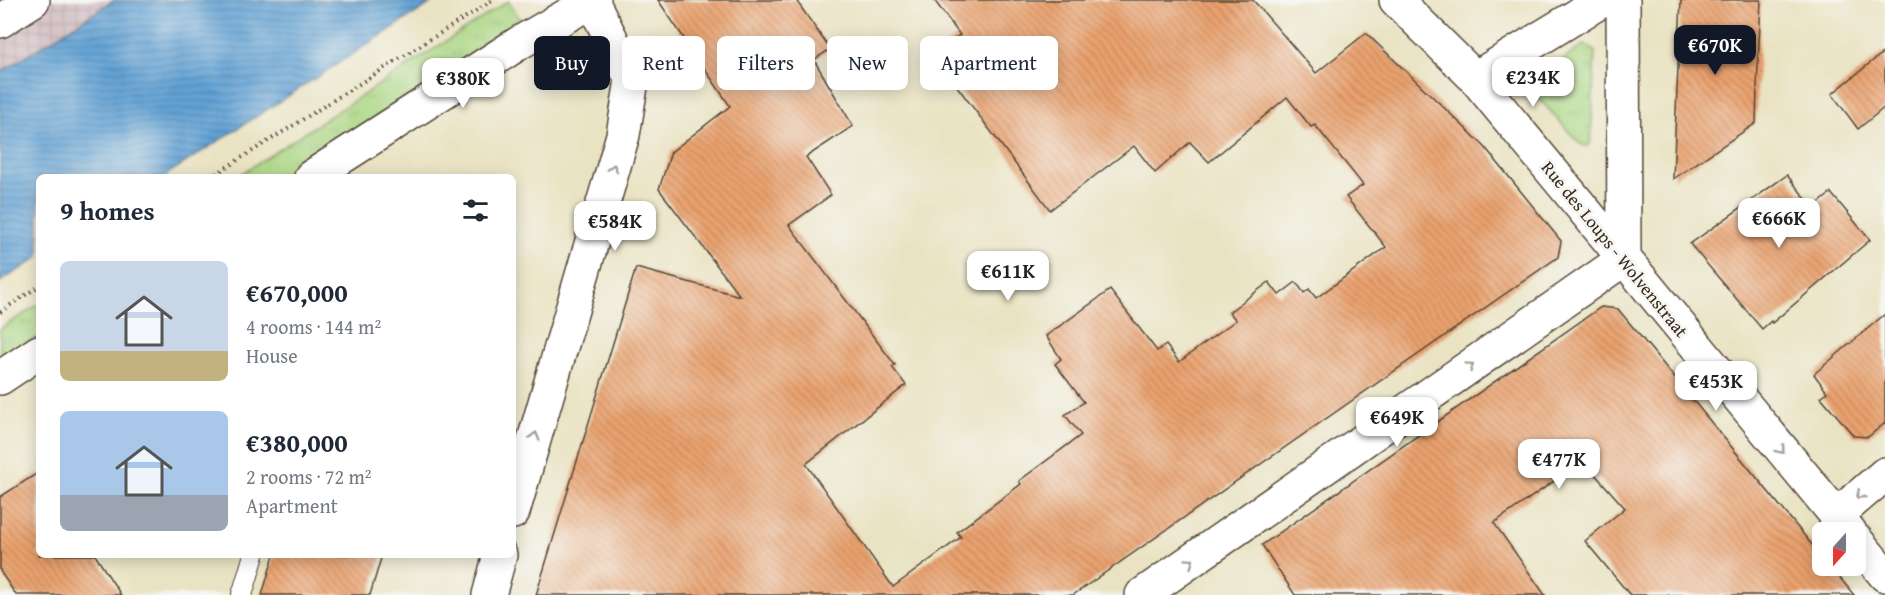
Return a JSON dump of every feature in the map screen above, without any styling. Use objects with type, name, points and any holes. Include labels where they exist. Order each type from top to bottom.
[{"type":"street","points":[[0,21],[33,0]]},
{"type":"street","name":"Rue des Loups - Wolvenstraat","points":[[1396,0],[1475,78],[1841,522]]},
{"type":"street","points":[[1475,78],[1603,0]]},
{"type":"street","points":[[1142,595],[1624,259],[1623,0]]},
{"type":"street","points":[[316,174],[519,43],[593,1],[632,80],[623,135],[516,502]]},
{"type":"street","points":[[0,378],[36,354]]},
{"type":"street","points":[[1852,522],[1885,474]]},
{"type":"street","name":"Rue des Loups - Wolvenstraat","points":[[1866,552],[1885,575]]},
{"type":"street","points":[[489,595],[499,558]]},
{"type":"lane","points":[[242,595],[253,558]]},
{"type":"path","points":[[217,174],[493,0]]},
{"type":"path","points":[[0,312],[36,288]]},
{"type":"shaded area","points":[[0,0],[114,0],[0,73]]},
{"type":"green space","points":[[508,1],[523,23],[289,174],[241,174]]},
{"type":"green space","points":[[1583,45],[1595,52],[1591,140],[1589,145],[1585,146],[1580,144],[1532,89],[1535,81]]},
{"type":"green space","points":[[36,306],[36,338],[0,361],[0,329]]},
{"type":"water","points":[[114,0],[436,0],[168,174],[36,174],[36,259],[0,282],[0,73]]},
{"type":"building","points":[[658,0],[796,0],[827,45],[827,51],[815,59],[815,36],[717,36],[717,87],[705,69],[705,36],[682,36]]},
{"type":"building","points":[[934,0],[1253,0],[1316,73],[1366,33],[1484,146],[1561,241],[1558,257],[1073,595],[536,595],[636,268],[740,296],[659,189],[671,152],[730,106],[719,90],[815,90],[815,62],[827,82],[827,90],[832,90],[853,126],[806,157],[831,195],[789,225],[895,365],[892,367],[906,385],[806,464],[893,587],[961,537],[957,532],[1021,484],[1019,481],[1081,435],[1065,415],[1084,402],[1055,364],[1061,359],[1046,336],[1110,290],[1157,351],[1166,345],[1179,362],[1236,320],[1229,312],[1269,282],[1279,295],[1296,282],[1304,293],[1309,289],[1316,298],[1386,247],[1346,197],[1363,185],[1315,125],[1311,127],[1287,97],[1209,162],[1190,142],[1155,173],[1134,146],[1050,210],[960,90],[1058,90],[1058,36],[958,36],[960,35]]},
{"type":"building","points":[[1681,0],[1761,0],[1756,123],[1673,179]]},
{"type":"building","points":[[1885,51],[1885,107],[1858,129],[1832,94]]},
{"type":"building","points":[[1787,175],[1813,208],[1831,193],[1870,240],[1762,329],[1690,244]]},
{"type":"building","points":[[1601,307],[1618,309],[1812,545],[1812,576],[1838,576],[1854,595],[1630,595],[1585,541],[1625,508],[1583,461],[1494,523],[1545,595],[1295,595],[1262,545]]},
{"type":"building","points":[[1885,314],[1885,423],[1868,437],[1854,436],[1821,397],[1827,392],[1814,374]]},
{"type":"building","points":[[36,474],[36,558],[97,558],[121,595],[16,595],[0,571],[0,497]]},
{"type":"building","points":[[273,558],[381,558],[370,595],[262,595]]}]
